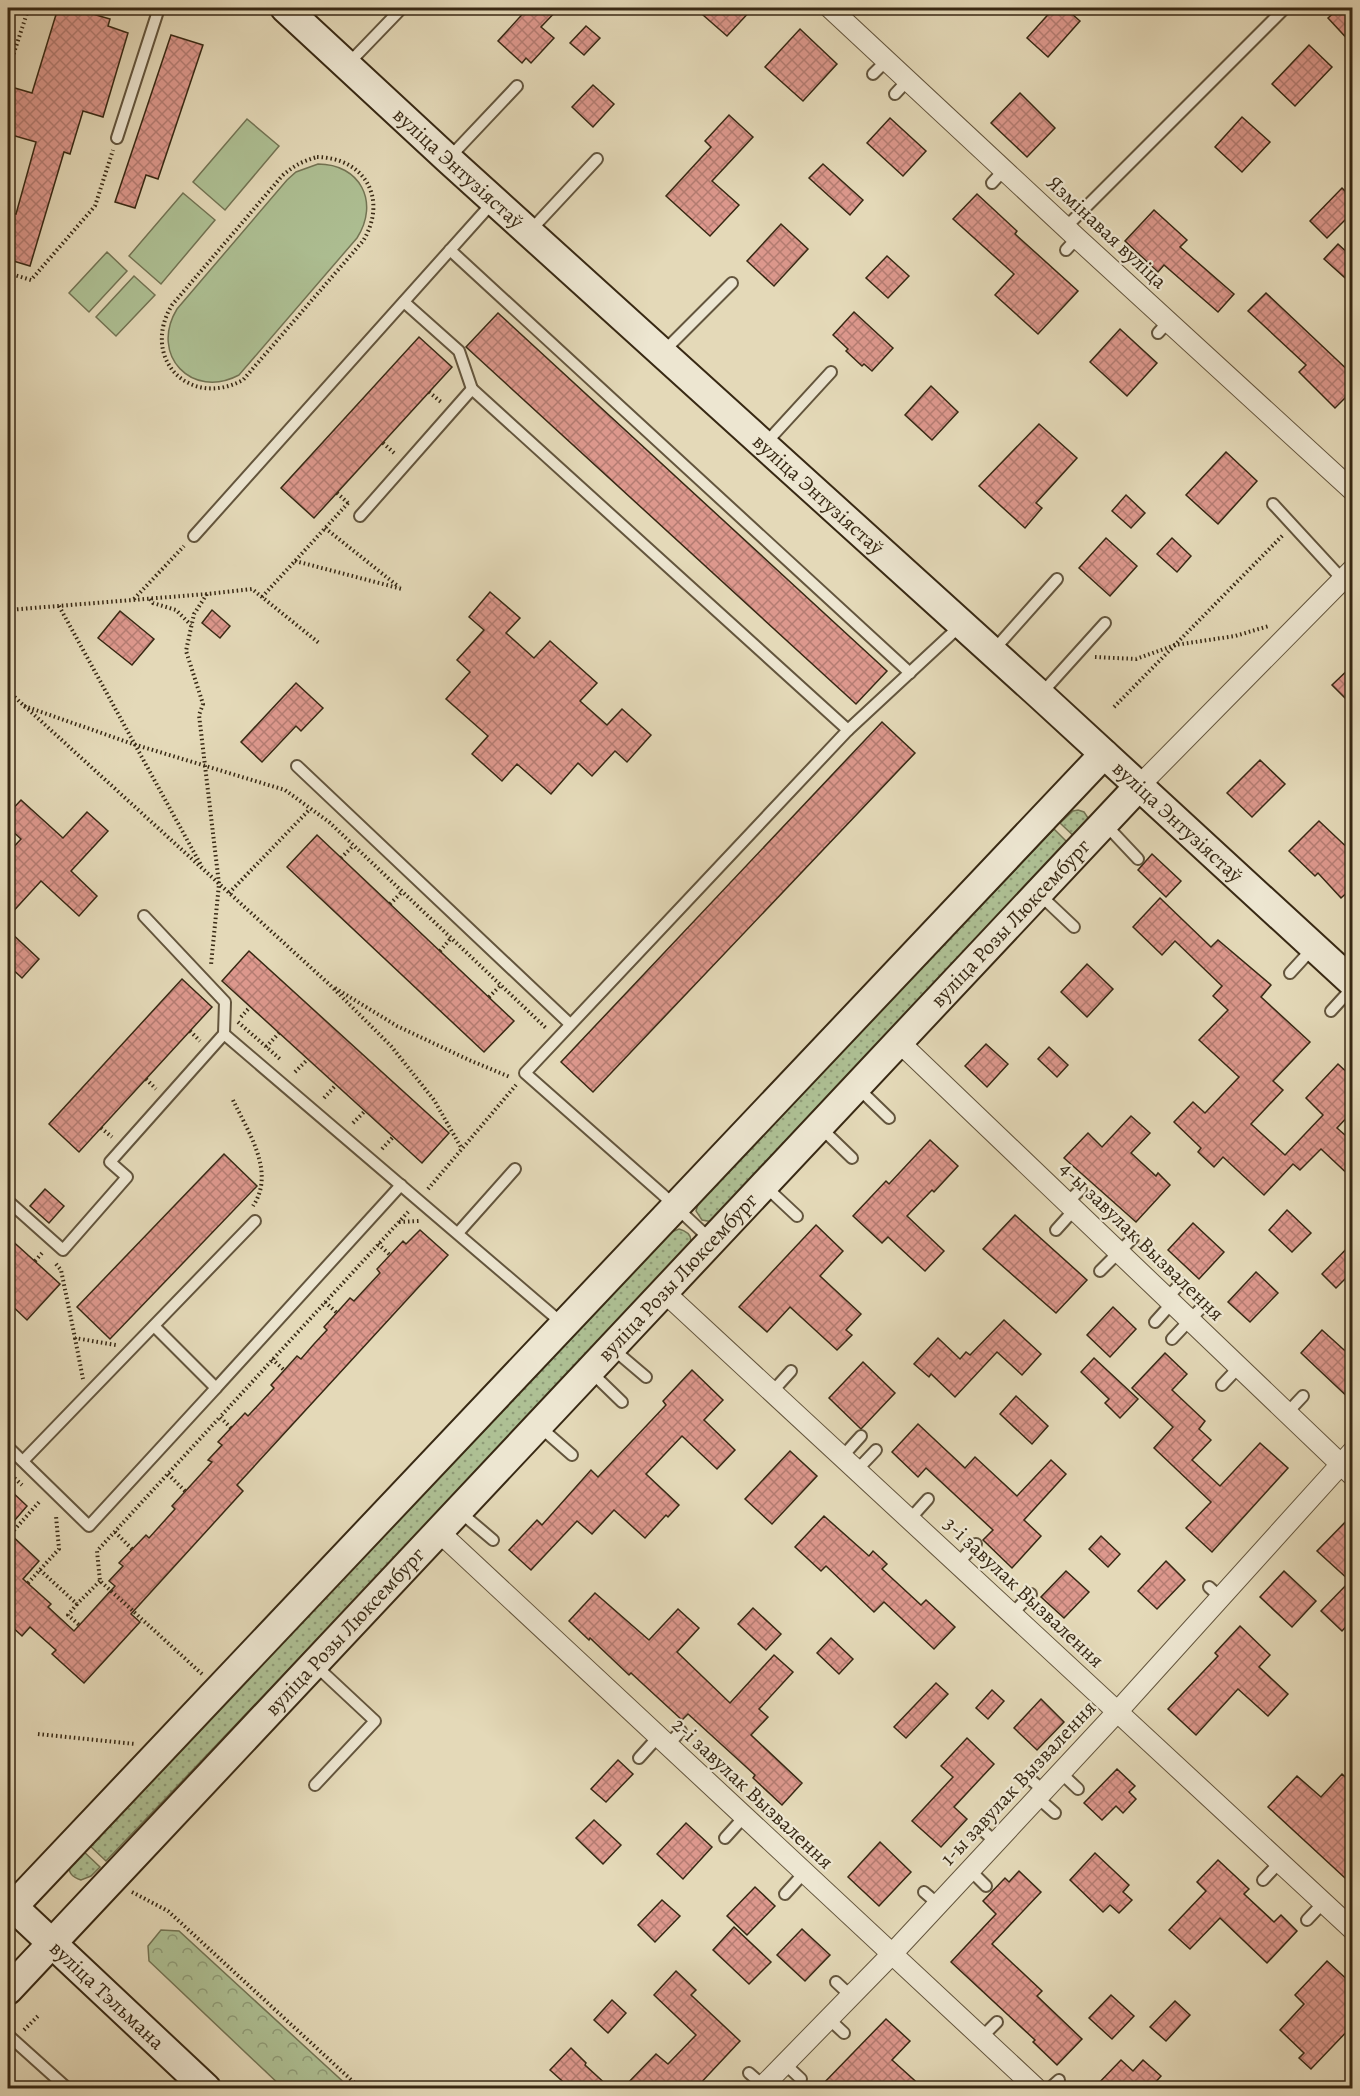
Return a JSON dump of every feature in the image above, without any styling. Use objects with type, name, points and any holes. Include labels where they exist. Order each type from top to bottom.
[{"type":"main road","name":"вуліца Энтузіястаў","points":[[292,10],[448,159],[1353,982]]},
{"type":"main road","points":[[9,1907],[1104,754]]},
{"type":"main road","name":"вуліца Розы Люксембург","points":[[8,1990],[50,1942],[1139,786]]},
{"type":"main road","name":"вуліца Тэльмана","points":[[9,1907],[50,1942],[206,2088]]},
{"type":"street","name":"Язмінавая вуліца","points":[[830,8],[880,67],[998,176],[1070,238],[1163,327],[1353,490]]},
{"type":"street","name":"вуліца Розы Люксембург","points":[[1139,786],[1348,575]]},
{"type":"street","name":"4-ы завулак Вызвалення","points":[[898,1041],[1074,1200],[1119,1252],[1287,1413],[1349,1464]]},
{"type":"street","name":"3-і завулак Вызвалення","points":[[663,1291],[1353,1929]]},
{"type":"street","name":"1-ы завулак Вызвалення","points":[[758,2083],[785,2064],[891,1955],[931,1898],[970,1870],[989,1836],[1037,1789],[1061,1773],[1118,1711],[1215,1592],[1291,1509],[1349,1464]]},
{"type":"street","name":"2-і завулак Вызвалення","points":[[438,1531],[669,1738],[744,1818],[1036,2088]]},
{"type":"lane","points":[[117,138],[159,8]]},
{"type":"lane","points":[[348,65],[402,8]]},
{"type":"lane","points":[[1070,238],[1285,8]]},
{"type":"lane","points":[[448,159],[517,86]]},
{"type":"lane","points":[[529,232],[597,159]]},
{"type":"lane","points":[[194,536],[494,201]]},
{"type":"lane","points":[[450,250],[910,673]]},
{"type":"lane","points":[[662,352],[732,283]]},
{"type":"lane","points":[[404,302],[459,351],[472,389],[849,730]]},
{"type":"lane","points":[[764,445],[831,372]]},
{"type":"lane","points":[[360,516],[472,389]]},
{"type":"lane","points":[[1273,504],[1348,575]]},
{"type":"lane","points":[[992,652],[1057,579]]},
{"type":"lane","points":[[1040,695],[1105,623]]},
{"type":"lane","points":[[711,1240],[525,1074],[849,730],[962,625]]},
{"type":"lane","points":[[297,766],[570,1024]]},
{"type":"lane","points":[[1104,823],[1138,859]]},
{"type":"lane","points":[[1038,893],[1074,927]]},
{"type":"lane","points":[[8,1201],[63,1250],[127,1177],[110,1162],[224,1034],[225,1002],[144,916]]},
{"type":"lane","points":[[1290,973],[1314,947]]},
{"type":"lane","points":[[1331,1011],[1353,988]]},
{"type":"lane","points":[[224,1034],[564,1324]]},
{"type":"lane","points":[[856,1086],[890,1118]]},
{"type":"lane","points":[[818,1126],[852,1158]]},
{"type":"lane","points":[[458,1233],[515,1169]]},
{"type":"lane","points":[[764,1184],[797,1216]]},
{"type":"lane","points":[[8,1447],[89,1526],[402,1185]]},
{"type":"lane","points":[[1056,1230],[1074,1200]]},
{"type":"lane","points":[[23,1461],[255,1221]]},
{"type":"lane","points":[[1100,1271],[1133,1238]]},
{"type":"lane","points":[[1155,1322],[1181,1283]]},
{"type":"lane","points":[[1172,1339],[1204,1305]]},
{"type":"lane","points":[[154,1326],[216,1388]]},
{"type":"lane","points":[[611,1347],[646,1377]]},
{"type":"lane","points":[[1222,1385],[1239,1367]]},
{"type":"lane","points":[[589,1370],[622,1402]]},
{"type":"lane","points":[[772,1392],[791,1371]]},
{"type":"lane","points":[[1287,1413],[1303,1396]]},
{"type":"lane","points":[[538,1424],[572,1455]]},
{"type":"lane","points":[[842,1457],[861,1436]]},
{"type":"lane","points":[[857,1470],[876,1450]]},
{"type":"lane","points":[[910,1519],[928,1499]]},
{"type":"lane","points":[[457,1510],[493,1540]]},
{"type":"lane","points":[[958,1563],[976,1544]]},
{"type":"lane","points":[[1012,1614],[1030,1594]]},
{"type":"lane","points":[[313,1663],[375,1721],[315,1785]]},
{"type":"lane","points":[[639,1758],[669,1738]]},
{"type":"lane","points":[[1061,1773],[1078,1789]]},
{"type":"lane","points":[[1037,1789],[1055,1813]]},
{"type":"lane","points":[[725,1838],[744,1818]]},
{"type":"lane","points":[[1263,1880],[1280,1862]]},
{"type":"lane","points":[[970,1870],[986,1886]]},
{"type":"lane","points":[[784,1894],[804,1874]]},
{"type":"lane","points":[[1307,1920],[1324,1902]]},
{"type":"lane","points":[[836,1982],[851,1996]]},
{"type":"lane","points":[[829,2019],[844,2033]]},
{"type":"lane","points":[[981,2038],[997,2022]]},
{"type":"lane","points":[[8,2035],[67,2088]]},
{"type":"lane","points":[[785,2064],[801,2079]]},
{"type":"lane","points":[[1050,2088],[1059,2080]]},
{"type":"path","points":[[8,71],[10,57],[27,13],[40,8]]},
{"type":"path","points":[[8,273],[31,280],[95,206],[117,138]]},
{"type":"path","points":[[317,157],[344,162],[364,178],[372,197],[373,217],[369,230],[363,241],[243,380],[218,389],[204,389],[192,385],[180,378],[164,356],[161,343],[165,317],[282,176],[304,160],[317,157]]},
{"type":"path","points":[[429,392],[441,402],[467,374]]},
{"type":"path","points":[[383,443],[394,453],[387,461]]},
{"type":"path","points":[[337,493],[348,503]]},
{"type":"path","points":[[262,597],[356,495]]},
{"type":"path","points":[[1114,707],[1293,525]]},
{"type":"path","points":[[295,561],[402,589],[325,528]]},
{"type":"path","points":[[133,600],[194,536]]},
{"type":"path","points":[[8,610],[252,589],[319,643]]},
{"type":"path","points":[[207,594],[194,614],[186,651],[203,704],[199,715],[219,884],[209,985]]},
{"type":"path","points":[[150,599],[153,603],[176,610],[191,626]]},
{"type":"path","points":[[59,606],[204,870]]},
{"type":"path","points":[[8,615],[18,609]]},
{"type":"path","points":[[1077,655],[1136,660],[1176,645],[1235,636],[1309,614]]},
{"type":"path","points":[[8,691],[330,985],[391,1046],[434,1100],[462,1149]]},
{"type":"path","points":[[24,706],[134,744],[285,790],[328,822],[557,1038]]},
{"type":"path","points":[[229,893],[310,809]]},
{"type":"path","points":[[341,858],[353,846]]},
{"type":"path","points":[[390,904],[402,892]]},
{"type":"path","points":[[440,951],[451,938]]},
{"type":"path","points":[[206,1677],[100,1581],[97,1551],[428,1190],[519,1080],[469,1060],[397,1026],[330,985]]},
{"type":"path","points":[[489,997],[501,985]]},
{"type":"path","points":[[237,1021],[250,1007]]},
{"type":"path","points":[[224,1020],[234,1018],[285,1063]]},
{"type":"path","points":[[190,1031],[201,1041],[193,1049]]},
{"type":"path","points":[[266,1047],[279,1033]]},
{"type":"path","points":[[295,1072],[308,1059]]},
{"type":"path","points":[[290,1067],[303,1079]]},
{"type":"path","points":[[146,1079],[156,1089]]},
{"type":"path","points":[[149,1097],[164,1081]]},
{"type":"path","points":[[324,1098],[336,1085]]},
{"type":"path","points":[[317,1091],[330,1103]]},
{"type":"path","points":[[233,1100],[252,1136],[261,1167],[261,1189],[255,1204]]},
{"type":"path","points":[[353,1123],[364,1111]]},
{"type":"path","points":[[347,1118],[361,1130]]},
{"type":"path","points":[[101,1128],[112,1137]]},
{"type":"path","points":[[110,1162],[99,1152],[120,1129]]},
{"type":"path","points":[[382,1149],[393,1137]]},
{"type":"path","points":[[375,1143],[390,1156]]},
{"type":"path","points":[[421,1183],[428,1190]]},
{"type":"path","points":[[378,1244],[390,1255]]},
{"type":"path","points":[[35,1262],[44,1252]]},
{"type":"path","points":[[53,1260],[61,1270],[86,1396]]},
{"type":"path","points":[[325,1302],[337,1313]]},
{"type":"path","points":[[75,1338],[120,1345]]},
{"type":"path","points":[[272,1359],[284,1370]]},
{"type":"path","points":[[220,1417],[231,1428]]},
{"type":"path","points":[[8,1472],[24,1487]]},
{"type":"path","points":[[168,1474],[185,1491]]},
{"type":"path","points":[[8,1537],[40,1502],[32,1494]]},
{"type":"path","points":[[28,1583],[59,1549],[57,1517],[49,1509]]},
{"type":"path","points":[[115,1532],[132,1549]]},
{"type":"path","points":[[40,1570],[77,1604]]},
{"type":"path","points":[[79,1625],[68,1615],[100,1581]]},
{"type":"path","points":[[38,1734],[143,1744]]},
{"type":"path","points":[[132,1892],[168,1911],[360,2088]]},
{"type":"green space","points":[[247,119],[279,146],[225,210],[193,182]]},
{"type":"green space","points":[[318,164],[345,170],[362,187],[367,211],[357,238],[239,375],[222,381],[206,382],[191,377],[180,369],[172,357],[168,342],[170,326],[177,309],[287,180],[296,172]]},
{"type":"green space","points":[[183,193],[215,220],[161,284],[129,256]]},
{"type":"green space","points":[[107,252],[127,271],[89,312],[69,293]]},
{"type":"green space","points":[[134,276],[155,295],[116,336],[96,317]]},
{"type":"green space","points":[[1073,811],[1084,812],[1090,821],[1078,840],[1060,823]]},
{"type":"green space","points":[[1054,829],[1072,847],[713,1222],[702,1220],[696,1211],[699,1201]]},
{"type":"green space","points":[[679,1229],[691,1238],[688,1247],[679,1259],[106,1861],[87,1843],[669,1233]]},
{"type":"green space","points":[[81,1849],[100,1867],[91,1876],[81,1880],[69,1870]]},
{"type":"green space","points":[[161,1930],[179,1931],[350,2088],[283,2088],[149,1961],[148,1946]]},
{"type":"building","points":[[58,8],[72,8],[110,19],[108,26],[128,33],[103,117],[83,111],[70,154],[64,152],[30,266],[10,260],[12,254],[8,253],[8,212],[16,214],[36,142],[8,134],[8,86],[32,93]]},
{"type":"building","points":[[528,8],[559,8],[541,27],[554,38],[531,63],[526,58],[522,63],[498,41]]},
{"type":"building","points":[[695,8],[753,8],[727,36]]},
{"type":"building","points":[[1054,8],[1065,8],[1080,21],[1048,57],[1027,38]]},
{"type":"building","points":[[1339,8],[1353,8],[1353,45],[1328,18]]},
{"type":"building","points":[[586,26],[600,38],[584,55],[570,43]]},
{"type":"building","points":[[800,29],[837,64],[803,101],[765,67]]},
{"type":"building","points":[[171,35],[203,45],[158,179],[146,175],[135,208],[115,202]]},
{"type":"building","points":[[1309,45],[1332,67],[1295,106],[1272,84]]},
{"type":"building","points":[[593,85],[614,104],[593,127],[572,107]]},
{"type":"building","points":[[1020,93],[1055,128],[1027,157],[991,123]]},
{"type":"building","points":[[729,115],[753,137],[712,181],[739,205],[710,236],[666,196],[711,147],[705,141]]},
{"type":"building","points":[[1242,117],[1270,142],[1242,172],[1215,147]]},
{"type":"building","points":[[890,118],[926,151],[903,176],[867,143]]},
{"type":"building","points":[[823,164],[863,200],[850,215],[809,178]]},
{"type":"building","points":[[1342,188],[1353,199],[1353,212],[1327,238],[1310,221]]},
{"type":"building","points":[[977,194],[1017,231],[1015,234],[1078,291],[1038,334],[995,295],[1014,274],[953,219]]},
{"type":"building","points":[[1154,210],[1187,240],[1180,247],[1234,294],[1218,312],[1164,265],[1158,272],[1125,241]]},
{"type":"building","points":[[781,224],[808,249],[774,286],[747,261]]},
{"type":"building","points":[[1338,244],[1353,258],[1353,285],[1324,259]]},
{"type":"building","points":[[887,256],[909,276],[888,298],[866,278]]},
{"type":"building","points":[[1266,293],[1353,375],[1353,390],[1335,408],[1299,372],[1306,365],[1248,311]]},
{"type":"building","points":[[854,312],[893,348],[872,371],[864,364],[862,366],[833,335]]},
{"type":"building","points":[[498,313],[887,671],[856,704],[466,347]]},
{"type":"building","points":[[1120,329],[1157,363],[1127,396],[1090,362]]},
{"type":"building","points":[[419,337],[452,367],[314,518],[281,488]]},
{"type":"building","points":[[931,386],[958,412],[932,440],[905,415]]},
{"type":"building","points":[[1039,424],[1077,458],[1036,503],[1042,508],[1025,528],[979,486]]},
{"type":"building","points":[[1226,452],[1257,481],[1218,524],[1186,495]]},
{"type":"building","points":[[1126,495],[1145,513],[1131,528],[1112,511]]},
{"type":"building","points":[[1106,538],[1137,566],[1110,596],[1079,568]]},
{"type":"building","points":[[1172,538],[1191,556],[1177,572],[1157,554]]},
{"type":"building","points":[[490,592],[520,618],[506,633],[534,658],[550,641],[597,683],[580,701],[607,725],[622,709],[651,735],[627,762],[615,751],[592,776],[578,763],[551,794],[517,764],[502,781],[472,754],[488,736],[446,699],[470,672],[457,660],[484,630],[469,617]]},
{"type":"building","points":[[212,610],[230,626],[220,638],[202,623]]},
{"type":"building","points":[[120,611],[154,639],[132,665],[98,638]]},
{"type":"building","points":[[1353,665],[1353,706],[1332,685]]},
{"type":"building","points":[[296,683],[323,708],[301,731],[296,726],[262,762],[241,742]]},
{"type":"building","points":[[882,722],[915,753],[593,1092],[561,1062]]},
{"type":"building","points":[[1260,760],[1285,784],[1252,817],[1227,793]]},
{"type":"building","points":[[21,800],[63,838],[87,812],[108,831],[71,871],[97,896],[79,916],[41,881],[8,917],[8,853],[21,839],[8,827],[8,814]]},
{"type":"building","points":[[1319,821],[1353,853],[1353,887],[1341,898],[1318,873],[1315,876],[1289,851]]},
{"type":"building","points":[[317,835],[514,1021],[484,1052],[287,867]]},
{"type":"building","points":[[1152,854],[1181,881],[1166,897],[1138,870]]},
{"type":"building","points":[[1160,898],[1211,947],[1218,940],[1271,985],[1261,997],[1310,1042],[1273,1081],[1283,1090],[1251,1124],[1285,1155],[1323,1115],[1306,1098],[1338,1064],[1353,1078],[1353,1111],[1337,1128],[1353,1142],[1353,1179],[1321,1149],[1300,1170],[1293,1164],[1264,1195],[1223,1157],[1214,1167],[1198,1152],[1201,1148],[1174,1122],[1193,1102],[1205,1113],[1239,1077],[1199,1040],[1228,1010],[1213,996],[1222,986],[1175,941],[1162,955],[1133,927]]},
{"type":"building","points":[[8,930],[39,959],[22,978],[8,965]]},
{"type":"building","points":[[249,951],[449,1133],[422,1163],[222,981]]},
{"type":"building","points":[[1087,964],[1113,989],[1087,1017],[1061,992]]},
{"type":"building","points":[[182,979],[212,1007],[79,1152],[49,1124]]},
{"type":"building","points":[[986,1044],[1008,1064],[987,1087],[965,1066]]},
{"type":"building","points":[[1049,1047],[1068,1065],[1057,1077],[1038,1059]]},
{"type":"building","points":[[1131,1116],[1150,1133],[1131,1153],[1156,1176],[1158,1173],[1170,1185],[1136,1222],[1064,1158],[1088,1133],[1102,1147]]},
{"type":"building","points":[[930,1140],[958,1166],[907,1216],[944,1251],[925,1271],[888,1237],[882,1243],[853,1216],[886,1181],[889,1184]]},
{"type":"building","points":[[224,1154],[257,1186],[110,1339],[77,1307]]},
{"type":"building","points":[[45,1189],[64,1206],[49,1223],[30,1206]]},
{"type":"building","points":[[1287,1210],[1311,1233],[1292,1252],[1269,1230]]},
{"type":"building","points":[[1015,1215],[1087,1280],[1056,1313],[983,1249]]},
{"type":"building","points":[[1193,1223],[1224,1252],[1199,1279],[1168,1250]]},
{"type":"building","points":[[816,1225],[843,1251],[820,1276],[861,1314],[846,1330],[852,1335],[837,1350],[790,1307],[767,1332],[739,1307]]},
{"type":"building","points":[[420,1230],[448,1255],[237,1485],[243,1491],[131,1614],[140,1622],[84,1683],[52,1654],[56,1650],[30,1627],[22,1636],[8,1623],[8,1532],[39,1561],[23,1579],[51,1604],[48,1607],[74,1631],[115,1586],[109,1581],[123,1566],[119,1563],[146,1535],[149,1538],[175,1509],[172,1506],[212,1462],[208,1460],[222,1445],[218,1442],[245,1413],[248,1416],[274,1388],[271,1385],[297,1356],[301,1359],[327,1330],[324,1327],[350,1298],[354,1301],[380,1273],[377,1269],[403,1241],[406,1244]]},
{"type":"building","points":[[8,1237],[60,1284],[27,1320],[8,1302]]},
{"type":"building","points":[[1353,1242],[1353,1271],[1336,1288],[1322,1274]]},
{"type":"building","points":[[1256,1272],[1278,1293],[1250,1322],[1228,1302]]},
{"type":"building","points":[[1113,1307],[1136,1329],[1110,1357],[1087,1335]]},
{"type":"building","points":[[1004,1320],[1041,1354],[1022,1375],[997,1352],[955,1397],[931,1374],[929,1377],[914,1364],[938,1338],[960,1359],[966,1352],[970,1355]]},
{"type":"building","points":[[1322,1330],[1353,1358],[1353,1402],[1301,1353]]},
{"type":"building","points":[[1165,1353],[1187,1374],[1172,1390],[1205,1421],[1199,1429],[1211,1440],[1192,1460],[1220,1486],[1260,1443],[1288,1468],[1212,1552],[1186,1528],[1211,1502],[1154,1448],[1173,1427],[1132,1388]]},
{"type":"building","points":[[1094,1358],[1138,1399],[1120,1418],[1105,1403],[1109,1399],[1081,1372]]},
{"type":"building","points":[[863,1362],[895,1393],[861,1429],[829,1398]]},
{"type":"building","points":[[692,1370],[723,1400],[704,1420],[735,1450],[717,1469],[682,1436],[646,1474],[679,1505],[668,1517],[666,1515],[645,1538],[614,1510],[592,1534],[577,1521],[531,1570],[509,1550],[537,1520],[542,1525],[591,1470],[598,1477],[666,1405],[663,1401]]},
{"type":"building","points":[[1016,1396],[1048,1426],[1032,1444],[1000,1414]]},
{"type":"building","points":[[918,1424],[965,1468],[975,1457],[1017,1496],[1051,1460],[1066,1474],[1024,1520],[1041,1536],[1012,1568],[983,1540],[993,1530],[926,1468],[918,1477],[892,1452]]},
{"type":"building","points":[[790,1451],[817,1476],[772,1524],[745,1499]]},
{"type":"building","points":[[8,1488],[27,1506],[8,1528]]},
{"type":"building","points":[[1353,1514],[1353,1619],[1342,1631],[1321,1611],[1350,1581],[1317,1551]]},
{"type":"building","points":[[824,1516],[869,1556],[873,1551],[887,1564],[882,1569],[921,1605],[926,1600],[955,1627],[934,1649],[884,1602],[874,1612],[826,1566],[821,1571],[795,1547]]},
{"type":"building","points":[[1101,1536],[1120,1554],[1108,1567],[1089,1549]]},
{"type":"building","points":[[1166,1561],[1185,1580],[1157,1609],[1138,1591]]},
{"type":"building","points":[[1066,1571],[1089,1592],[1064,1618],[1041,1597]]},
{"type":"building","points":[[1284,1571],[1316,1601],[1292,1627],[1260,1597]]},
{"type":"building","points":[[595,1593],[649,1640],[678,1609],[699,1628],[677,1652],[730,1703],[774,1655],[793,1672],[759,1709],[768,1717],[751,1735],[802,1783],[782,1805],[753,1778],[755,1775],[688,1714],[682,1720],[569,1621]]},
{"type":"building","points":[[753,1608],[781,1634],[766,1650],[738,1624]]},
{"type":"building","points":[[1240,1626],[1270,1655],[1259,1667],[1288,1694],[1268,1716],[1238,1689],[1196,1735],[1168,1709],[1218,1656],[1215,1653]]},
{"type":"building","points":[[831,1638],[853,1659],[839,1674],[817,1653]]},
{"type":"building","points":[[936,1683],[948,1694],[906,1738],[894,1727]]},
{"type":"building","points":[[992,1690],[1004,1701],[988,1719],[976,1708]]},
{"type":"building","points":[[1041,1699],[1064,1722],[1037,1750],[1014,1728]]},
{"type":"building","points":[[967,1738],[994,1764],[954,1807],[967,1819],[941,1847],[912,1821],[953,1777],[941,1766]]},
{"type":"building","points":[[618,1760],[633,1774],[606,1802],[591,1789]]},
{"type":"building","points":[[1117,1769],[1135,1786],[1129,1792],[1136,1799],[1123,1813],[1116,1806],[1102,1820],[1084,1803]]},
{"type":"building","points":[[1342,1774],[1353,1784],[1353,1870],[1345,1878],[1268,1807],[1297,1776],[1321,1797]]},
{"type":"building","points":[[594,1820],[621,1845],[603,1864],[576,1838]]},
{"type":"building","points":[[686,1823],[712,1847],[683,1879],[657,1854]]},
{"type":"building","points":[[880,1842],[911,1872],[879,1906],[848,1877]]},
{"type":"building","points":[[1095,1853],[1129,1885],[1123,1892],[1132,1900],[1119,1913],[1110,1905],[1103,1912],[1070,1880]]},
{"type":"building","points":[[1218,1860],[1249,1889],[1244,1894],[1274,1922],[1281,1915],[1297,1931],[1267,1963],[1220,1918],[1190,1949],[1169,1930],[1206,1891],[1197,1882]]},
{"type":"building","points":[[1019,1871],[1041,1892],[992,1944],[1042,1991],[1037,1996],[1082,2039],[1057,2065],[1033,2042],[1035,2040],[951,1962],[996,1914],[983,1901],[1005,1878],[1009,1882]]},
{"type":"building","points":[[755,1887],[775,1906],[747,1935],[727,1916]]},
{"type":"building","points":[[662,1900],[680,1916],[655,1942],[638,1925]]},
{"type":"building","points":[[734,1927],[771,1962],[749,1984],[713,1950]]},
{"type":"building","points":[[802,1929],[830,1955],[805,1981],[777,1955]]},
{"type":"building","points":[[1327,1961],[1353,1985],[1353,2025],[1311,2069],[1299,2058],[1304,2053],[1280,2030],[1304,2004],[1295,1995]]},
{"type":"building","points":[[676,1971],[696,1990],[691,1995],[740,2041],[696,2088],[623,2088],[656,2054],[668,2064],[696,2035],[654,1995]]},
{"type":"building","points":[[1111,1995],[1134,2016],[1112,2039],[1089,2018]]},
{"type":"building","points":[[612,2000],[626,2013],[608,2033],[594,2020]]},
{"type":"building","points":[[1175,2001],[1190,2015],[1166,2041],[1150,2027]]},
{"type":"building","points":[[886,2019],[910,2041],[892,2060],[923,2088],[819,2088]]},
{"type":"building","points":[[571,2048],[586,2063],[585,2065],[610,2088],[570,2088],[550,2070]]},
{"type":"building","points":[[1121,2060],[1133,2071],[1143,2060],[1161,2076],[1152,2088],[1094,2088]]}]
